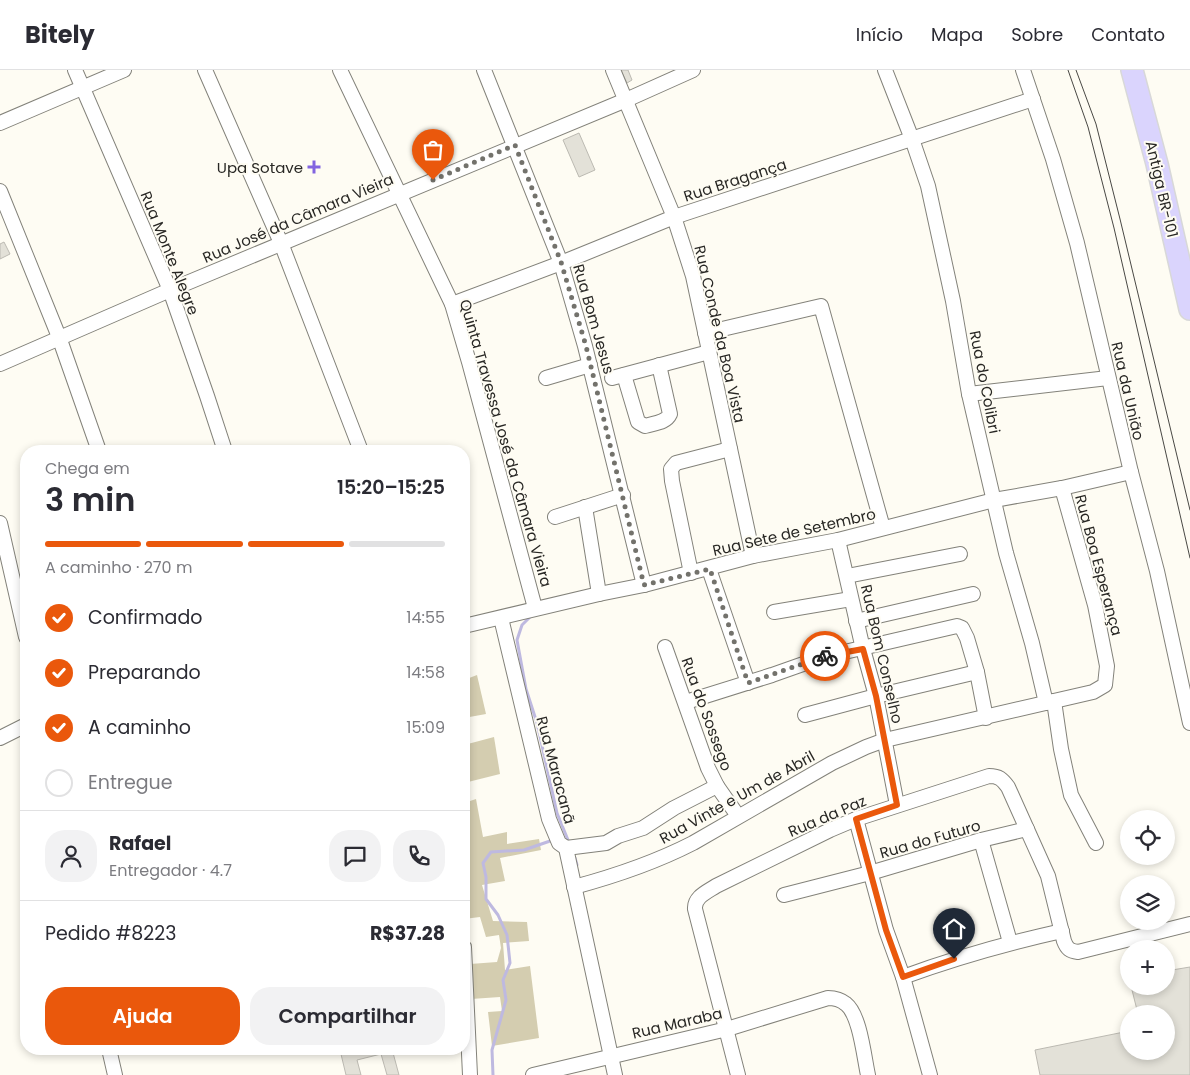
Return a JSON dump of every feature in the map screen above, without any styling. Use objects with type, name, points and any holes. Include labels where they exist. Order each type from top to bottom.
[{"type":"main road","name":"Antiga BR-101","points":[[1132,70],[1190,310]]},
{"type":"street","name":"Rua Monte Alegre","points":[[75,70],[170,290],[223,445]]},
{"type":"street","points":[[0,123],[124,70]]},
{"type":"street","points":[[205,70],[281,243],[359,445]]},
{"type":"street","name":"Quinta Travessa José da Câmara Vieira","points":[[340,70],[452,304],[535,608]]},
{"type":"street","name":"Rua Bom Jesus","points":[[484,70],[561,262],[590,365],[644,585]]},
{"type":"street","name":"Rua Conde da Boa Vista","points":[[613,70],[674,217],[693,276],[753,556]]},
{"type":"street","name":"Rua José da Câmara Vieira","points":[[0,364],[59,337],[626,100],[693,70]]},
{"type":"street","name":"Rua do Colibri","points":[[885,70],[928,186],[940,239],[969,394],[1010,570],[1050,702]]},
{"type":"street","name":"Rua da União","points":[[1023,70],[1053,159],[1077,243],[1108,378],[1157,571],[1190,723]]},
{"type":"street","name":"Rua Bragança","points":[[452,304],[674,217],[1033,99]]},
{"type":"street","points":[[0,191],[59,337],[97,445]]},
{"type":"street","points":[[705,332],[821,306],[883,528]]},
{"type":"street","points":[[659,365],[670,414],[664,421],[645,426],[638,422],[618,377],[659,365],[709,352]]},
{"type":"street","points":[[546,378],[590,365]]},
{"type":"street","points":[[969,394],[1108,378]]},
{"type":"street","points":[[690,573],[671,469],[676,463],[730,449]]},
{"type":"street","name":"Rua Sete de Setembro","points":[[470,625],[535,608],[710,569],[753,556],[838,540],[994,500],[1062,488],[1131,472]]},
{"type":"street","name":"Rua Boa Esperança","points":[[986,718],[1093,692],[1105,685],[1107,666],[1096,605],[1062,488]]},
{"type":"street","points":[[555,517],[623,495]]},
{"type":"street","points":[[585,507],[599,594]]},
{"type":"street","points":[[0,523],[20,611]]},
{"type":"street","name":"Rua Bom Conselho","points":[[838,540],[856,621],[876,696],[897,805]]},
{"type":"street","points":[[847,576],[960,554]]},
{"type":"street","points":[[710,569],[748,683]]},
{"type":"street","points":[[856,621],[973,594]]},
{"type":"street","points":[[774,612],[851,599]]},
{"type":"street","name":"Rua Maracanã","points":[[501,618],[549,819],[559,843],[566,848],[615,1075]]},
{"type":"street","points":[[686,702],[823,657],[957,626],[962,628],[976,672],[986,718],[885,740]]},
{"type":"street","name":"Rua do Sossego","points":[[665,647],[686,702],[701,750],[717,786],[738,816]]},
{"type":"street","points":[[806,715],[976,672]]},
{"type":"street","points":[[1050,702],[1071,795],[1096,842]]},
{"type":"street","points":[[0,738],[20,728]]},
{"type":"street","name":"Rua Vinte e Um de Abril","points":[[574,887],[615,876],[672,854],[832,763],[866,746],[885,740]]},
{"type":"street","name":"Rua da Paz","points":[[727,1029],[695,909],[696,900],[716,886],[830,830],[897,805],[989,776],[996,776],[1002,779],[1008,786],[1048,876],[1063,936]]},
{"type":"street","points":[[566,848],[606,843],[618,836],[642,828],[674,808],[717,786]]},
{"type":"street","points":[[856,819],[886,930],[903,977],[930,1075]]},
{"type":"street","name":"Rua do Futuro","points":[[784,894],[870,873],[981,840],[1027,829]]},
{"type":"street","points":[[981,840],[1010,942]]},
{"type":"street","points":[[903,977],[1010,942],[1063,936],[1069,950],[1078,952],[1190,924]]},
{"type":"street","name":"Rua Maraba","points":[[532,1075],[551,1073],[611,1055],[727,1029],[828,998],[838,998],[848,1004],[855,1016],[868,1075]]},
{"type":"street","points":[[727,1029],[738,1075]]},
{"type":"street","points":[[110,1055],[115,1075]]},
{"type":"street","points":[[469,1055],[470,1075]]},
{"type":"shaded area","points":[[477,675],[486,714],[470,717],[470,678]]},
{"type":"shaded area","points":[[494,737],[500,774],[470,782],[470,743]]},
{"type":"shaded area","points":[[476,799],[483,837],[507,832],[507,844],[539,839],[541,850],[500,858],[505,881],[482,885],[493,921],[527,922],[529,941],[503,943],[505,970],[530,966],[539,1038],[492,1046],[488,1012],[502,1011],[500,997],[471,999],[470,964],[497,962],[501,948],[499,935],[486,937],[480,917],[470,918],[470,801]]},
{"type":"building","points":[[621,70],[628,70],[632,80],[627,83]]},
{"type":"building","points":[[579,133],[595,170],[579,177],[563,140]]},
{"type":"building","points":[[4,242],[10,254],[0,259],[0,244]]},
{"type":"building","points":[[1190,967],[1190,1075],[1040,1075],[1035,1050],[1120,1033],[1120,1060],[1175,1060],[1175,1005],[1136,1005],[1133,995],[1175,995],[1175,970]]},
{"type":"building","points":[[341,1055],[377,1055],[357,1060],[361,1075],[346,1075]]},
{"type":"building","points":[[381,1055],[394,1055],[399,1075],[387,1075]]},
{"type":"waterway","points":[[532,615],[522,625],[517,640],[526,689],[537,723],[557,813],[568,840]]},
{"type":"waterway","points":[[493,1075],[492,1050],[506,1000],[503,980],[510,963],[507,935],[498,915],[486,899],[486,877],[483,863],[491,852],[524,850],[553,840]]},
{"type":"waterway","points":[[575,858],[577,865]]},
{"type":"tram line","points":[[1068,70],[1088,127],[1114,228],[1190,558]]},
{"type":"tram line","points":[[1076,70],[1096,124],[1190,510]]},
{"type":"way so far","points":[[433,180],[515,145],[561,262],[586,346],[644,585],[710,569],[748,683],[825,656]]},
{"type":"place","name":"Upa Sotave","points":[[314,167]]},
{"type":"route","points":[[825,656],[863,649],[876,696],[897,805],[856,819],[886,930],[903,977],[954,959]]}]
